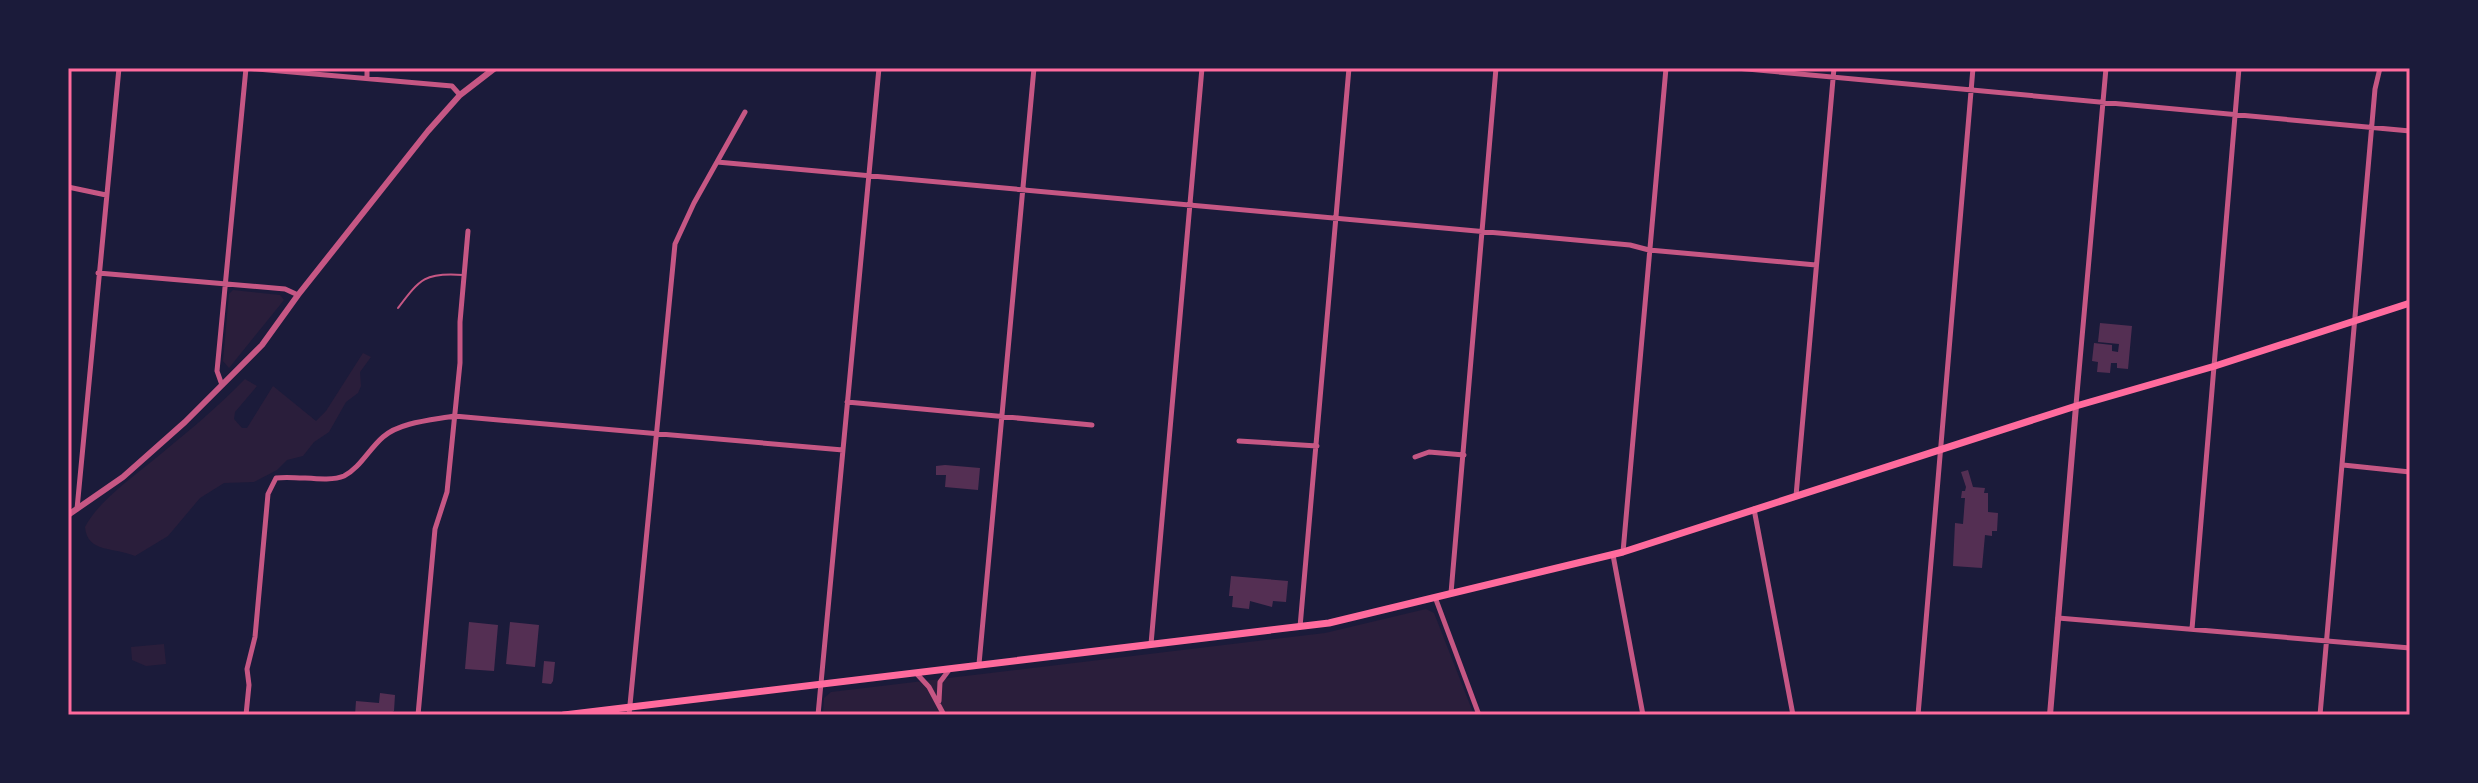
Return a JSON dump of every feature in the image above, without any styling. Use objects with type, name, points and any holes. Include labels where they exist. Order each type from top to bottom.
[{"type":"main road","points":[[564,715],[630,711],[821,682],[1300,628],[1623,552],[2076,406],[2215,366],[2410,303]]},
{"type":"street","points":[[77,510],[119,68]]},
{"type":"street","points":[[222,386],[217,371],[245,68],[452,86],[460,95]]},
{"type":"street","points":[[367,68],[367,77]]},
{"type":"street","points":[[68,515],[123,477],[262,345],[428,131],[460,95],[495,68]]},
{"type":"street","points":[[818,715],[879,68]]},
{"type":"street","points":[[979,664],[1034,68]]},
{"type":"street","points":[[1151,645],[1202,68]]},
{"type":"street","points":[[1300,628],[1349,68]]},
{"type":"street","points":[[1451,593],[1496,68]]},
{"type":"street","points":[[1623,552],[1666,68]]},
{"type":"street","points":[[1736,68],[2410,131]]},
{"type":"street","points":[[1796,496],[1834,68]]},
{"type":"street","points":[[1918,715],[1973,68]]},
{"type":"street","points":[[2050,715],[2106,68]]},
{"type":"street","points":[[2192,629],[2239,68]]},
{"type":"street","points":[[2320,715],[2371,127],[2380,68]]},
{"type":"street","points":[[630,711],[675,244],[745,112]]},
{"type":"street","points":[[717,162],[1630,245],[1649,250],[1816,265]]},
{"type":"street","points":[[68,187],[106,195]]},
{"type":"street","points":[[418,715],[434,535],[447,492],[460,363],[460,322],[468,231]]},
{"type":"street","points":[[98,273],[285,289],[298,295]]},
{"type":"street","points":[[847,402],[1092,425]]},
{"type":"street","points":[[246,715],[247,669],[255,637],[268,494],[276,478],[340,478],[354,470],[387,434],[454,416],[843,450]]},
{"type":"street","points":[[1239,441],[1317,446]]},
{"type":"street","points":[[1415,457],[1429,452],[1464,455]]},
{"type":"street","points":[[2343,465],[2410,472]]},
{"type":"street","points":[[1754,509],[1793,715]]},
{"type":"street","points":[[1612,555],[1643,715]]},
{"type":"street","points":[[1435,597],[1479,715]]},
{"type":"street","points":[[2058,618],[2410,648]]},
{"type":"street","points":[[939,706],[940,682],[952,667]]},
{"type":"street","points":[[914,672],[929,687],[944,715]]},
{"type":"lane","points":[[398,308],[420,280],[439,273],[464,276]]},
{"type":"shaded area","points":[[233,290],[280,295],[284,300],[229,368],[223,361],[229,294]]},
{"type":"shaded area","points":[[363,353],[371,357],[360,372],[358,393],[346,402],[329,432],[314,442],[303,456],[287,460],[277,470],[254,482],[224,483],[200,498],[168,536],[135,556],[103,548],[91,541],[85,527],[106,500],[200,422],[245,379],[257,386],[235,412],[234,419],[242,428],[247,428],[273,386],[316,421],[326,411]]},
{"type":"shaded area","points":[[1426,609],[1434,613],[1474,715],[823,715],[824,698],[831,692],[1325,633]]},
{"type":"shaded area","points":[[164,644],[166,664],[146,666],[132,660],[131,647]]},
{"type":"building","points":[[2100,323],[2132,326],[2128,369],[2117,368],[2117,363],[2111,363],[2110,373],[2097,372],[2098,362],[2092,361],[2094,343],[2112,345],[2112,351],[2118,352],[2119,344],[2098,342]]},
{"type":"building","points":[[936,466],[980,468],[978,490],[945,487],[946,475],[936,475]]},
{"type":"building","points":[[1968,470],[1973,487],[1985,488],[1984,493],[1988,493],[1988,512],[1998,513],[1997,531],[1992,531],[1992,536],[1985,535],[1982,568],[1953,566],[1955,523],[1963,524],[1965,498],[1961,498],[1966,487],[1961,472]]},
{"type":"building","points":[[1231,576],[1288,581],[1286,602],[1273,601],[1272,607],[1250,601],[1249,609],[1232,607],[1233,596],[1229,596]]},
{"type":"building","points":[[469,622],[498,625],[494,671],[465,669]]},
{"type":"building","points":[[510,622],[539,625],[535,667],[506,664]]},
{"type":"building","points":[[544,661],[555,662],[551,684],[542,683]]},
{"type":"building","points":[[380,693],[395,695],[394,711],[388,715],[355,715],[356,701],[379,703]]}]
